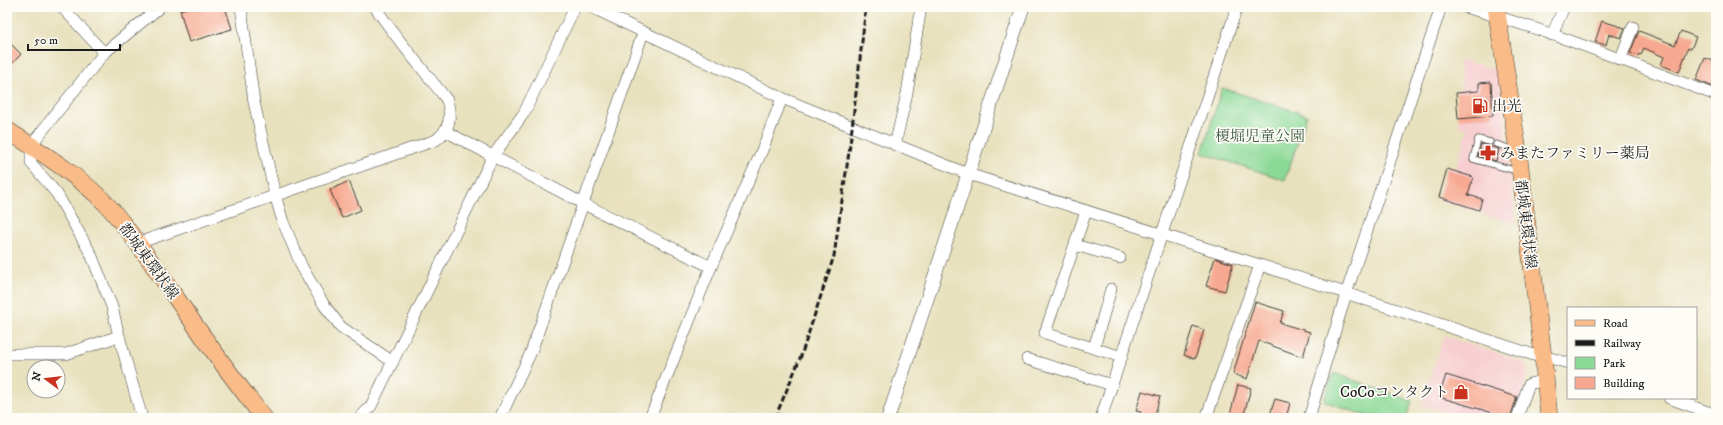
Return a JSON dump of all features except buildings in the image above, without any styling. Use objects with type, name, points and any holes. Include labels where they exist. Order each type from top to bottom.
[{"type":"main road","name":"都城東環状線","points":[[1496,11],[1518,151],[1544,356],[1549,418]]},
{"type":"main road","name":"都城東環状線","points":[[7,130],[30,145],[90,190],[108,206],[138,243],[230,376],[264,418]]},
{"type":"street","points":[[62,7],[104,53]]},
{"type":"street","points":[[142,418],[112,307],[91,254],[57,194],[31,163],[30,145],[104,53],[160,7]]},
{"type":"street","points":[[241,7],[254,102],[275,195],[283,222],[302,267],[324,306],[341,327],[393,362]]},
{"type":"street","points":[[138,243],[436,140],[445,131],[450,118],[447,100],[408,53],[375,7]]},
{"type":"street","points":[[360,418],[371,406],[493,156],[524,113],[575,7]]},
{"type":"street","points":[[591,7],[782,98],[968,174],[1260,265],[1537,356],[1544,356],[1567,363]]},
{"type":"street","points":[[895,144],[907,93],[921,7]]},
{"type":"street","points":[[888,418],[1023,7]]},
{"type":"street","points":[[1101,418],[1237,7]]},
{"type":"street","points":[[1309,418],[1346,294],[1441,7]]},
{"type":"street","points":[[1464,7],[1496,11],[1552,35],[1716,95]]},
{"type":"street","points":[[1552,35],[1564,7]]},
{"type":"street","points":[[1620,60],[1633,27]]},
{"type":"street","points":[[500,418],[532,352],[643,32]]},
{"type":"street","points":[[650,418],[711,267],[763,148],[782,98]]},
{"type":"street","points":[[445,131],[584,204],[711,267]]},
{"type":"street","points":[[1086,211],[1045,333],[1122,357]]},
{"type":"street","points":[[1075,244],[1120,258]]},
{"type":"street","points":[[1206,418],[1260,265]]},
{"type":"street","points":[[1094,348],[1111,289]]},
{"type":"street","points":[[7,354],[66,354],[119,336]]},
{"type":"street","points":[[1027,359],[1112,385]]},
{"type":"street","points":[[1517,418],[1529,384],[1545,380]]},
{"type":"street","points":[[1672,399],[1716,414]]},
{"type":"lane","points":[[1490,142],[1478,139],[1473,159],[1520,172]]},
{"type":"lane","points":[[1496,144],[1518,151]]},
{"type":"shaded area","points":[[1459,59],[1499,71],[1516,224],[1437,199],[1447,166],[1456,168],[1468,129],[1459,126],[1456,90],[1462,90]]},
{"type":"shaded area","points":[[1444,336],[1524,362],[1528,374],[1514,418],[1462,418],[1421,405]]},
{"type":"green space","name":"榎堀児童公園","points":[[1222,88],[1307,115],[1285,180],[1202,153]]},
{"type":"green space","points":[[1333,373],[1412,401],[1406,418],[1373,418],[1324,401]]},
{"type":"railway","points":[[775,418],[801,356],[834,256],[850,145],[866,7]]},
{"type":"place","name":"出光","points":[[1480,106]]},
{"type":"place","name":"みまたファミリー薬局","points":[[1488,153]]},
{"type":"place","name":"CoCoコンタクト","points":[[1461,392]]}]
